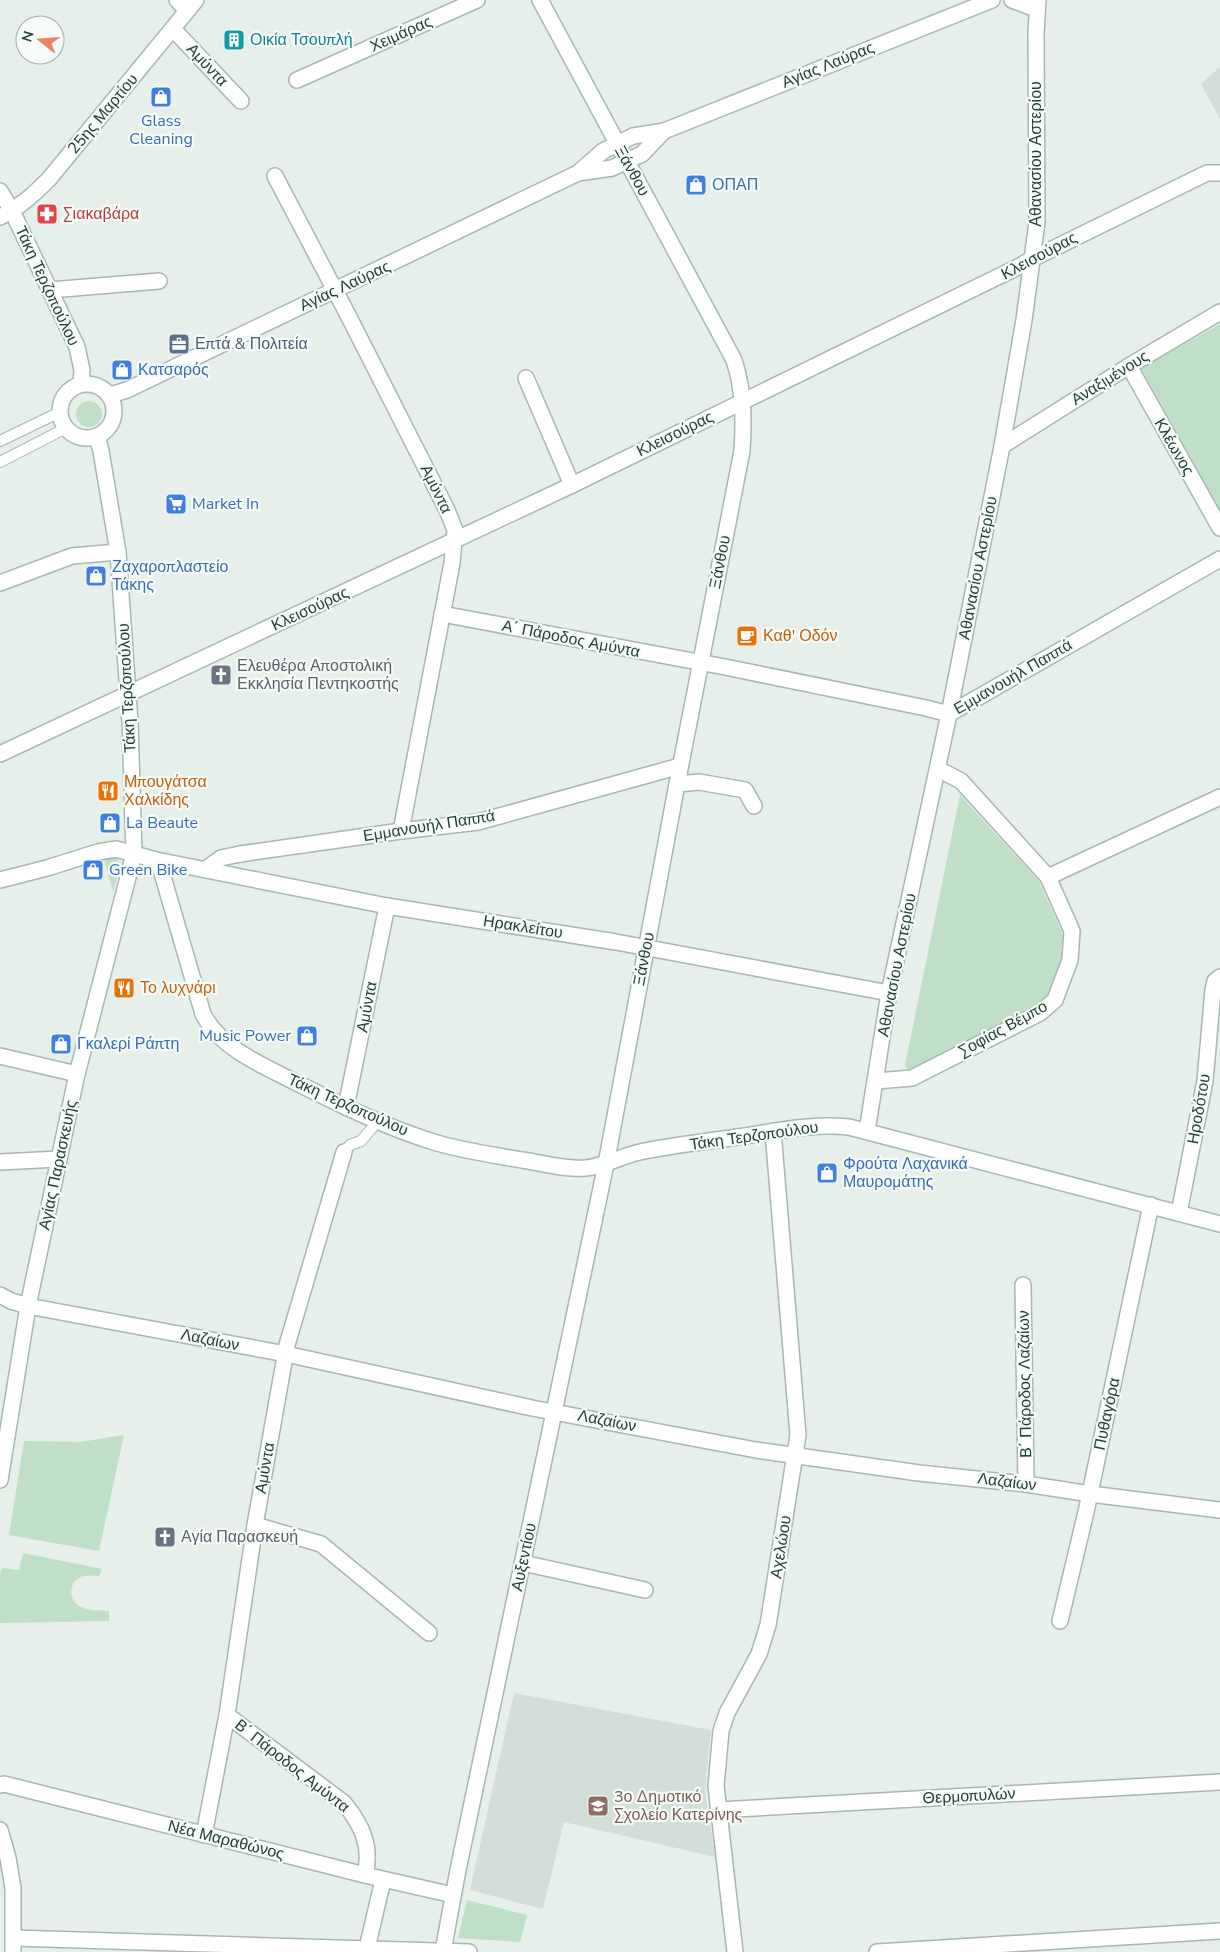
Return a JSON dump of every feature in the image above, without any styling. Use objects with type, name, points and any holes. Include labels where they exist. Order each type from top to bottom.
[{"type":"street","name":"Χειμάρας","points":[[298,80],[477,0]]},
{"type":"street","name":"Ξάνθου","points":[[540,0],[734,360],[744,402],[742,451],[680,766],[606,1164]]},
{"type":"street","name":"Αγίας Λαύρας","points":[[110,395],[127,390],[578,173],[603,151],[633,136],[664,131],[992,0]]},
{"type":"street","points":[[1012,0],[1037,5]]},
{"type":"street","name":"25ης Μαρτίου","points":[[6,214],[31,197],[49,180],[173,29],[187,4]]},
{"type":"street","name":"Αθανασίου Αστερίου","points":[[867,1131],[890,993],[949,714],[1002,446],[1024,320],[1037,222],[1037,5]]},
{"type":"street","name":"Αμύντα","points":[[173,29],[241,101]]},
{"type":"street","name":"Αγίας Λαύρας","points":[[578,173],[612,168],[642,154],[664,131]]},
{"type":"street","name":"Κλεισούρας","points":[[0,754],[744,402],[1207,173],[1220,173]]},
{"type":"street","name":"Αμύντα","points":[[275,176],[447,510],[455,530],[455,540],[442,614],[400,831]]},
{"type":"street","name":"Τάκη Τερζοπούλου","points":[[0,191],[6,214],[50,290],[78,347],[82,370],[81,384]]},
{"type":"street","points":[[50,290],[159,281]]},
{"type":"street","name":"Αναξιμένους","points":[[1002,446],[1128,366],[1220,312]]},
{"type":"street","name":"Κλέωνος","points":[[1128,366],[1220,528]]},
{"type":"street","points":[[526,378],[572,484]]},
{"type":"street","points":[[81,384],[97,385],[110,395],[114,410],[113,419],[104,432],[88,438],[73,434],[66,428],[61,418],[61,402],[73,387],[81,384]]},
{"type":"street","name":"Τάκη Τερζοπούλου","points":[[97,436],[118,552],[128,694],[134,854]]},
{"type":"street","points":[[0,583],[72,556],[118,552]]},
{"type":"street","name":"Εμμανουήλ Παππά","points":[[701,663],[949,714],[1220,559]]},
{"type":"street","name":"Α΄ Πάροδος Αμύντα","points":[[442,614],[701,663]]},
{"type":"street","name":"Εμμανουήλ Παππά","points":[[206,869],[221,858],[240,854],[478,822],[680,766]]},
{"type":"street","name":"Σοφίας Βέμπο","points":[[876,1081],[912,1078],[1040,1013],[1055,1000],[1070,960],[1072,931],[1048,877],[961,781],[938,769]]},
{"type":"street","points":[[677,784],[699,782],[745,790],[754,806]]},
{"type":"street","points":[[1048,877],[1220,797]]},
{"type":"street","points":[[0,880],[98,852],[116,849],[156,860]]},
{"type":"street","name":"Αγίας Παρασκευής","points":[[0,1480],[28,1306],[77,1074],[134,854]]},
{"type":"street","name":"Τάκη Τερζοπούλου","points":[[156,860],[159,863],[203,1014],[209,1026],[218,1036],[244,1056],[346,1107],[377,1122],[438,1143],[568,1168],[586,1168],[606,1164],[639,1153],[773,1131],[840,1126],[867,1131],[1220,1224]]},
{"type":"street","name":"Ηρακλείτου","points":[[156,860],[387,906],[646,948],[890,993]]},
{"type":"street","name":"Αμύντα","points":[[346,1107],[387,906]]},
{"type":"street","name":"Ηροδότου","points":[[1178,1212],[1205,1081],[1213,990],[1215,981],[1220,977]]},
{"type":"street","points":[[0,1056],[77,1074]]},
{"type":"street","name":"Αχελώου","points":[[735,1952],[716,1786],[721,1731],[727,1713],[759,1654],[768,1625],[798,1435],[773,1131]]},
{"type":"street","name":"Αμύντα","points":[[204,1835],[227,1715],[255,1525],[286,1354],[291,1330],[344,1152]]},
{"type":"street","points":[[0,1162],[59,1159]]},
{"type":"street","name":"Αυξεντίου","points":[[442,1950],[606,1164]]},
{"type":"street","name":"Πυθαγόρα","points":[[1060,1621],[1090,1494],[1151,1205]]},
{"type":"street","name":"Β΄ Πάροδος Λαζαίων","points":[[1023,1285],[1026,1484]]},
{"type":"street","name":"Λαζαίων","points":[[0,1295],[11,1301],[28,1306],[286,1354],[554,1411],[756,1450],[919,1473],[1026,1484],[1220,1510]]},
{"type":"street","points":[[255,1525],[321,1544],[429,1633]]},
{"type":"street","points":[[523,1562],[645,1590]]},
{"type":"street","name":"Β΄ Πάροδος Αμύντα","points":[[227,1715],[344,1803],[358,1820],[362,1831],[368,1861],[365,1875]]},
{"type":"street","name":"Θερμοπυλών","points":[[719,1810],[1220,1782]]},
{"type":"street","name":"Νέα Μαραθώνος","points":[[0,1785],[4,1784],[383,1880],[453,1895]]},
{"type":"street","points":[[0,1830],[8,1858],[13,1888],[14,1945],[326,1950],[367,1948],[470,1952]]},
{"type":"street","points":[[367,1948],[383,1880]]},
{"type":"street","points":[[877,1952],[996,1949],[1220,1931]]},
{"type":"lane","points":[[0,441],[60,412]]},
{"type":"lane","points":[[0,462],[66,428]]},
{"type":"lane","name":"Αμύντα","points":[[344,1152],[350,1145],[361,1141],[377,1122]]},
{"type":"shaded area","points":[[1220,67],[1220,119],[1201,84]]},
{"type":"shaded area","name":"3ο Δημοτικό Σχολείο Κατερίνης","points":[[514,1693],[711,1730],[705,1790],[715,1857],[564,1822],[543,1909],[470,1890]]},
{"type":"green space","points":[[1220,324],[1220,510],[1141,368]]},
{"type":"green space","points":[[89,401],[98,405],[102,414],[98,423],[89,427],[80,423],[76,414],[80,405]]},
{"type":"green space","points":[[960,795],[1039,881],[1063,935],[1066,949],[1047,1008],[909,1071],[905,1065]]},
{"type":"green space","points":[[104,858],[116,858],[121,864],[113,892]]},
{"type":"green space","points":[[124,1435],[99,1551],[9,1535],[24,1441],[80,1442]]},
{"type":"green space","points":[[23,1553],[102,1569],[99,1576],[84,1576],[75,1581],[71,1593],[74,1601],[81,1607],[91,1610],[109,1611],[109,1621],[0,1623],[0,1575],[2,1568],[19,1570]]},
{"type":"green space","points":[[467,1900],[527,1915],[520,1942],[458,1938]]},
{"type":"place","name":"Οικία Τσουπλή","points":[[234,40]]},
{"type":"place","name":"Glass Cleaning","points":[[161,97]]},
{"type":"place","name":"ΟΠΑΠ","points":[[696,185]]},
{"type":"place","name":"Σιακαβάρα","points":[[47,214]]},
{"type":"place","name":"Επτά & Πολιτεία","points":[[179,344]]},
{"type":"place","name":"Κατσαρός","points":[[122,370]]},
{"type":"place","name":"Market In","points":[[176,504]]},
{"type":"place","name":"Ζαχαροπλαστείο Τάκης","points":[[96,576]]},
{"type":"place","name":"Καθ' Οδόν","points":[[747,636]]},
{"type":"place","name":"Ελευθέρα Αποστολική Εκκλησία Πεντηκοστής","points":[[221,675]]},
{"type":"place","name":"Μπουγάτσα Χαλκίδης","points":[[108,791]]},
{"type":"place","name":"La Beaute","points":[[110,823]]},
{"type":"place","name":"Green Bike","points":[[93,870]]},
{"type":"place","name":"Το λυχνάρι","points":[[124,988]]},
{"type":"place","name":"Music Power","points":[[307,1036]]},
{"type":"place","name":"Γκαλερί Ράπτη","points":[[61,1044]]},
{"type":"place","name":"Φρούτα Λαχανικά Μαυρομάτης","points":[[827,1173]]},
{"type":"place","name":"Αγία Παρασκευή","points":[[165,1537]]},
{"type":"place","name":"3ο Δημοτικό Σχολείο Κατερίνης","points":[[598,1806]]}]
